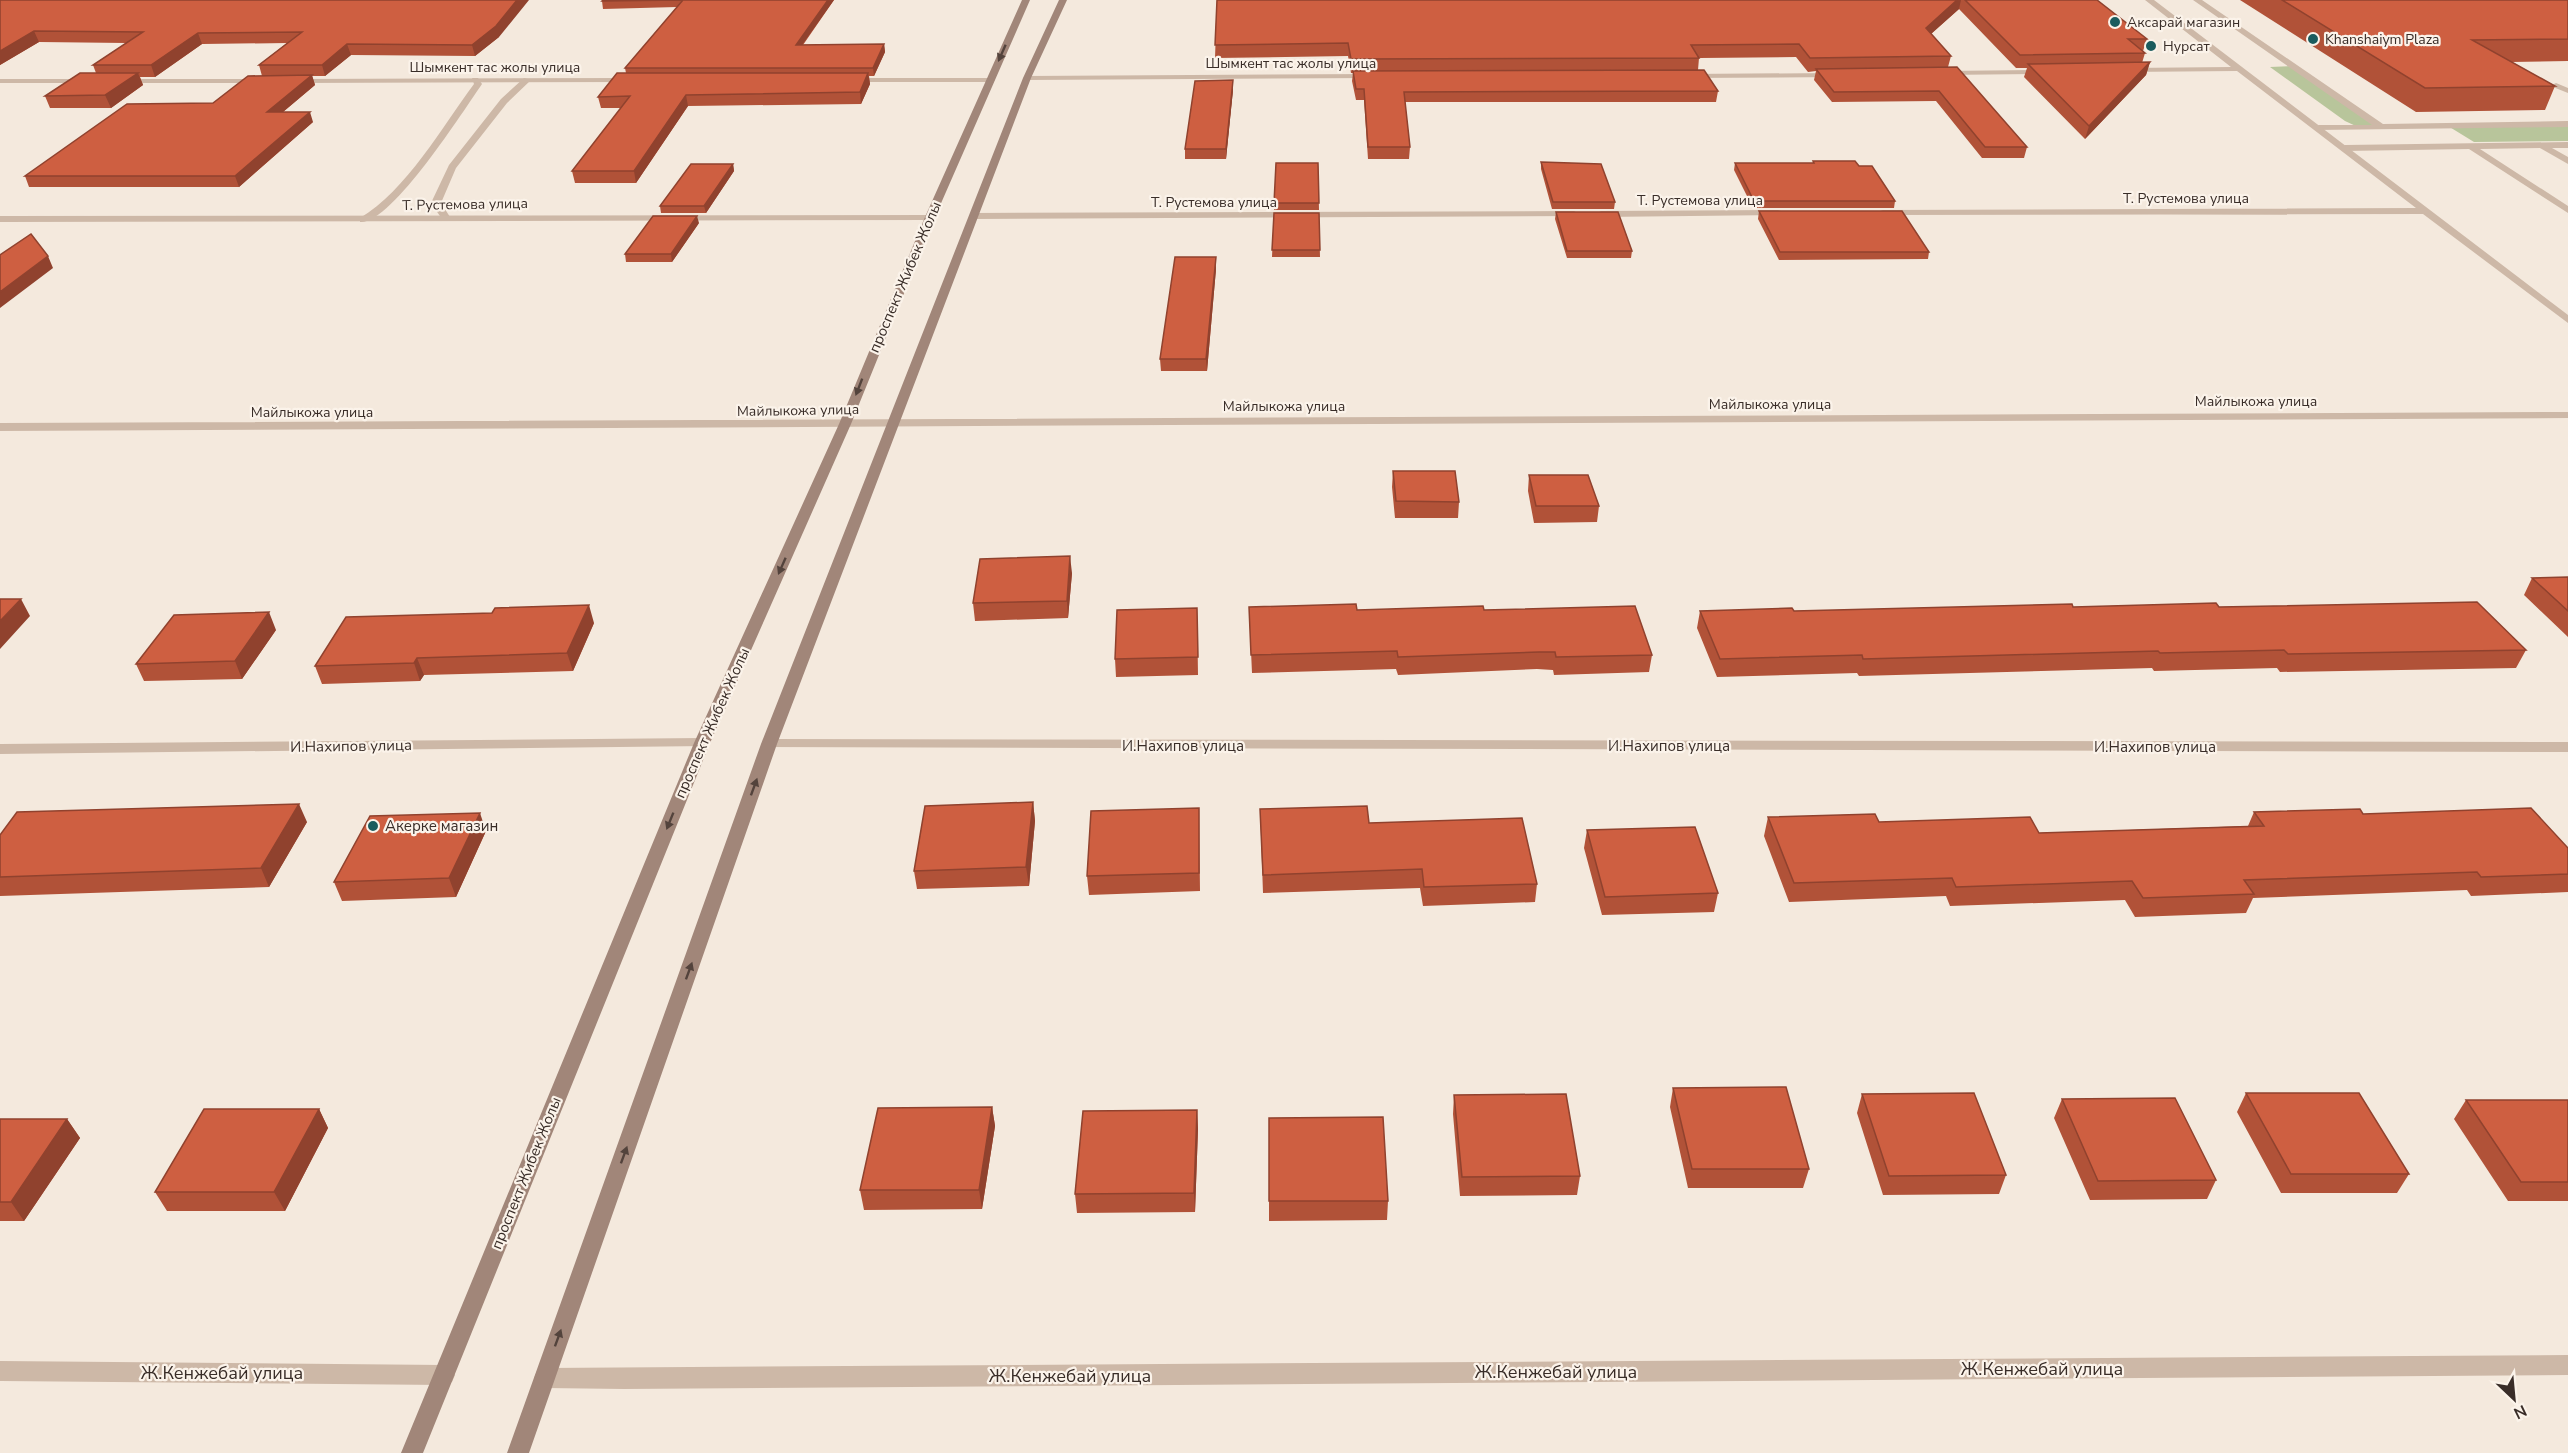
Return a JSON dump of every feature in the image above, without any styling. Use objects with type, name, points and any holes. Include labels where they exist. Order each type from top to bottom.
[{"type":"street","name":"проспект Жибек Жолы","points":[[412,1453],[702,743],[845,424],[930,217],[1026,0]]},
{"type":"street","points":[[518,1453],[769,744],[1027,78],[1063,0]]},
{"type":"street","points":[[2149,0],[2568,320]]},
{"type":"street","points":[[2197,0],[2381,127]]},
{"type":"street","points":[[2122,70],[2239,69]]},
{"type":"street","points":[[1933,74],[2051,72]]},
{"type":"street","points":[[1676,76],[1839,75]]},
{"type":"street","name":"Шымкент тас жолы улица","points":[[1027,78],[1381,76]]},
{"type":"street","points":[[363,219],[382,209],[403,188],[478,84],[475,80]]},
{"type":"street","points":[[445,217],[436,203],[452,167],[504,101],[527,80]]},
{"type":"street","name":"Шымкент тас жолы улица","points":[[285,81],[645,80]]},
{"type":"street","points":[[834,80],[991,80]]},
{"type":"street","points":[[0,81],[95,81]]},
{"type":"street","points":[[119,81],[273,81]]},
{"type":"street","points":[[2556,85],[2568,91]]},
{"type":"street","points":[[2319,128],[2568,124]]},
{"type":"street","points":[[2439,126],[2568,210]]},
{"type":"street","points":[[2345,148],[2568,145]]},
{"type":"street","points":[[2543,146],[2568,161]]},
{"type":"street","name":"Т. Рустемова улица","points":[[1878,213],[2426,211]]},
{"type":"street","name":"Т. Рустемова улица","points":[[1592,214],[1794,213]]},
{"type":"street","name":"Т. Рустемова улица","points":[[974,216],[1580,214]]},
{"type":"street","name":"Т. Рустемова улица","points":[[0,219],[930,217]]},
{"type":"street","name":"Майлыкожа улица","points":[[0,427],[2568,415]]},
{"type":"street","name":"И.Нахипов улица","points":[[0,749],[702,743]]},
{"type":"street","name":"И.Нахипов улица","points":[[769,744],[2568,747]]},
{"type":"street","name":"Ж.Кенжебай улица","points":[[544,1378],[2568,1365]]},
{"type":"street","name":"Ж.Кенжебай улица","points":[[0,1371],[444,1375]]},
{"type":"green space","points":[[2292,66],[2381,127],[2358,127],[2345,121],[2270,67]]},
{"type":"green space","points":[[2568,124],[2568,141],[2474,142],[2448,126]]},
{"type":"building","points":[[0,0],[517,0],[496,26],[472,45],[347,44],[322,65],[259,65],[302,32],[198,33],[151,65],[93,65],[143,32],[34,31],[0,51]]},
{"type":"building","points":[[603,0],[683,0],[602,1]]},
{"type":"building","points":[[683,0],[828,0],[796,45],[884,44],[873,68],[625,68]]},
{"type":"building","points":[[1217,0],[1957,0],[1926,28],[1951,56],[1810,58],[1799,44],[1691,45],[1699,58],[1351,59],[1348,43],[1215,45]]},
{"type":"building","points":[[1965,0],[2097,0],[2147,39],[2128,39],[2145,53],[2020,55]]},
{"type":"building","points":[[2282,0],[2568,0],[2568,39],[2472,40],[2555,86],[2425,88]]},
{"type":"building","points":[[2150,62],[2089,126],[2028,64]]},
{"type":"building","points":[[1957,67],[2027,147],[1985,147],[1939,91],[1834,92],[1816,69]]},
{"type":"building","points":[[1704,70],[1718,91],[1404,92],[1410,147],[1368,147],[1364,89],[1356,89],[1353,71]]},
{"type":"building","points":[[80,73],[138,73],[105,95],[45,96]]},
{"type":"building","points":[[617,73],[868,73],[860,92],[686,95],[634,171],[572,171],[630,96],[598,97]]},
{"type":"building","points":[[312,75],[267,112],[310,112],[235,176],[25,176],[127,104],[213,103],[248,76]]},
{"type":"building","points":[[1233,80],[1226,149],[1185,149],[1195,81]]},
{"type":"building","points":[[1813,161],[1855,161],[1859,166],[1872,166],[1895,201],[1754,201],[1735,163],[1814,163]]},
{"type":"building","points":[[1541,162],[1601,164],[1615,202],[1553,202]]},
{"type":"building","points":[[1276,163],[1318,163],[1319,203],[1274,203]]},
{"type":"building","points":[[691,164],[733,164],[704,206],[660,206]]},
{"type":"building","points":[[1759,211],[1902,211],[1929,252],[1780,252]]},
{"type":"building","points":[[1556,212],[1618,212],[1632,251],[1567,251]]},
{"type":"building","points":[[1274,213],[1319,213],[1320,250],[1272,250]]},
{"type":"building","points":[[653,216],[697,216],[671,254],[625,254]]},
{"type":"building","points":[[31,234],[48,256],[0,292],[0,255]]},
{"type":"building","points":[[1175,257],[1216,257],[1206,359],[1160,359]]},
{"type":"building","points":[[1393,471],[1455,471],[1459,502],[1396,501]]},
{"type":"building","points":[[1529,475],[1588,475],[1599,506],[1536,506]]},
{"type":"building","points":[[1070,556],[1067,601],[973,603],[980,559]]},
{"type":"building","points":[[2568,577],[2568,611],[2532,578]]},
{"type":"building","points":[[0,599],[21,599],[0,621]]},
{"type":"building","points":[[2477,602],[2526,650],[2288,654],[2284,650],[2160,653],[2158,651],[1863,659],[1862,655],[1720,659],[1700,611],[2072,604],[2073,607],[2216,603],[2219,607]]},
{"type":"building","points":[[1356,604],[1357,610],[1483,606],[1484,610],[1635,606],[1652,655],[1556,657],[1555,652],[1539,652],[1398,657],[1397,651],[1251,655],[1249,607]]},
{"type":"building","points":[[589,605],[567,653],[417,658],[414,663],[315,666],[346,617],[492,613],[495,608]]},
{"type":"building","points":[[1197,608],[1198,657],[1115,659],[1117,610]]},
{"type":"building","points":[[269,612],[235,661],[136,664],[174,615]]},
{"type":"building","points":[[1033,802],[1026,867],[914,871],[925,806]]},
{"type":"building","points":[[299,804],[261,868],[0,877],[0,835],[17,812]]},
{"type":"building","points":[[1367,806],[1369,823],[1522,818],[1537,884],[1424,887],[1422,869],[1263,875],[1260,809]]},
{"type":"building","points":[[1199,808],[1199,873],[1087,876],[1091,811]]},
{"type":"building","points":[[2531,808],[2568,848],[2568,874],[2481,877],[2477,872],[2244,880],[2254,894],[2143,898],[2132,881],[1956,887],[1952,878],[1794,883],[1768,817],[1875,814],[1879,822],[2030,817],[2039,833],[2264,826],[2254,812],[2360,809],[2363,814]]},
{"type":"building","points":[[480,813],[449,878],[334,882],[370,816]]},
{"type":"building","points":[[1695,827],[1718,893],[1605,897],[1587,830]]},
{"type":"building","points":[[1786,1087],[1809,1169],[1692,1169],[1673,1088]]},
{"type":"building","points":[[1974,1093],[2006,1175],[1889,1176],[1862,1094]]},
{"type":"building","points":[[2246,1093],[2359,1093],[2409,1174],[2291,1174]]},
{"type":"building","points":[[1566,1094],[1580,1176],[1462,1177],[1454,1095]]},
{"type":"building","points":[[2175,1098],[2216,1180],[2098,1181],[2062,1099]]},
{"type":"building","points":[[2466,1100],[2568,1100],[2568,1182],[2521,1182]]},
{"type":"building","points":[[992,1107],[979,1190],[860,1190],[878,1108]]},
{"type":"building","points":[[204,1109],[319,1109],[274,1192],[155,1192]]},
{"type":"building","points":[[1197,1110],[1194,1193],[1075,1194],[1083,1111]]},
{"type":"building","points":[[1383,1117],[1388,1201],[1269,1201],[1269,1118]]},
{"type":"building","points":[[0,1119],[67,1119],[11,1202],[0,1202]]},
{"type":"place","name":"Аксарай магазин","points":[[2115,22]]},
{"type":"place","name":"Khanshaiym Plaza","points":[[2313,39]]},
{"type":"place","name":"Нурсат","points":[[2151,46]]},
{"type":"place","name":"Акерке магазин","points":[[373,826]]}]
